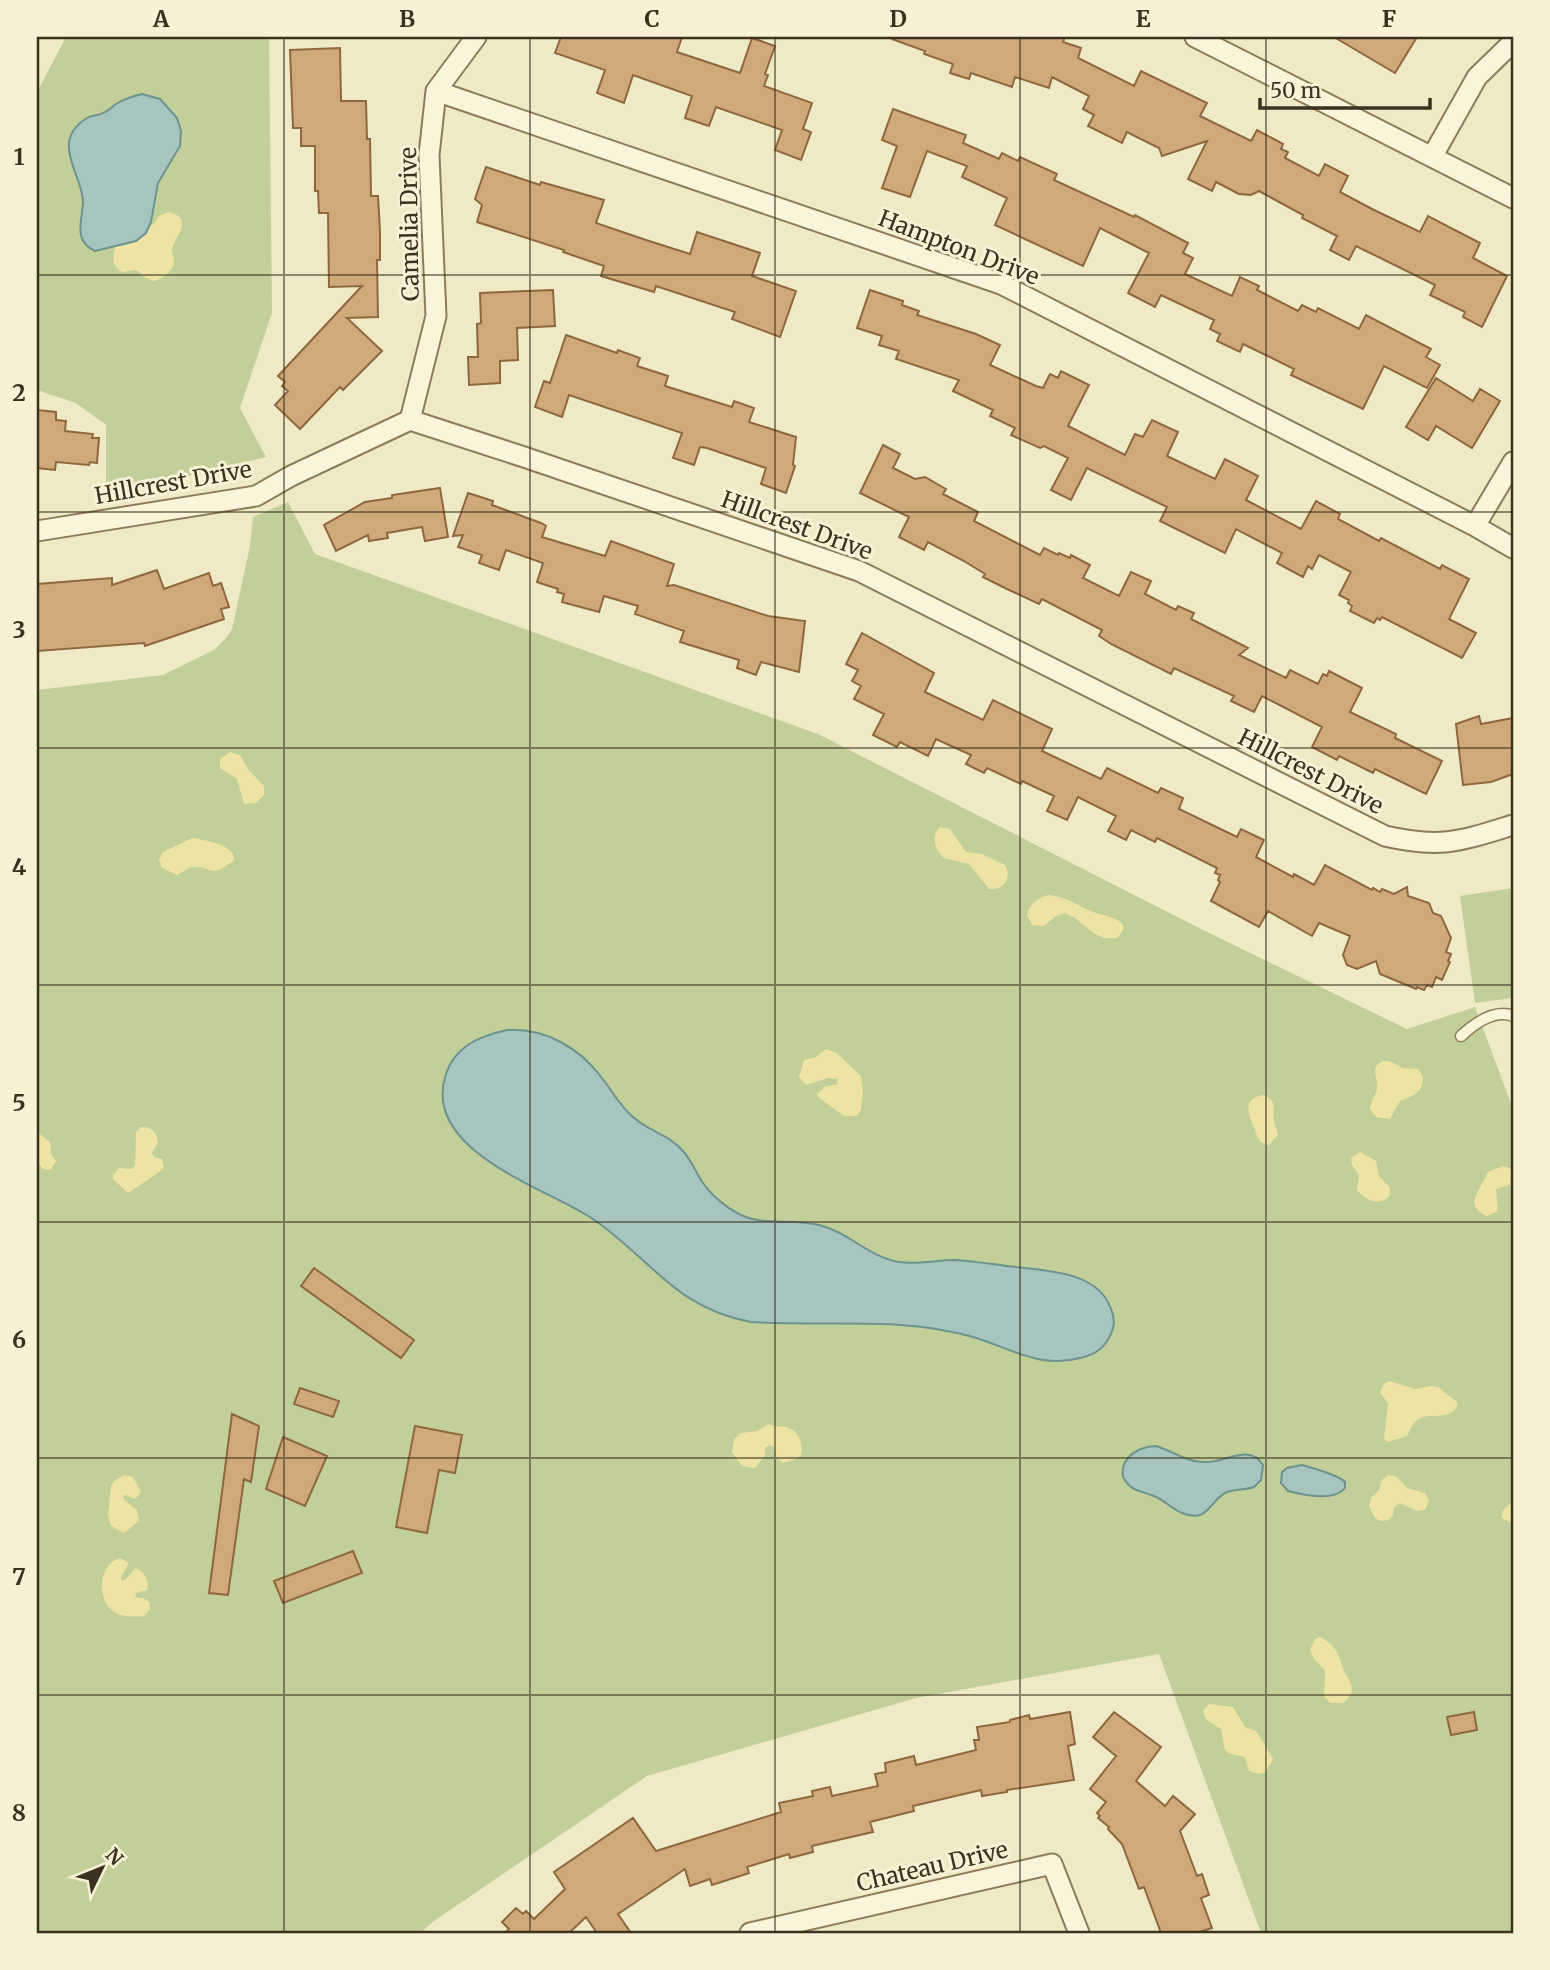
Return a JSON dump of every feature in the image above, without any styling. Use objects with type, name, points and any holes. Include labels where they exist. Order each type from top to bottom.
[{"type":"street","points":[[436,91],[476,37]]},
{"type":"street","points":[[1195,37],[1513,198]]},
{"type":"street","points":[[1432,157],[1477,77],[1513,42]]},
{"type":"street","name":"Camelia Drive","points":[[410,420],[436,316],[429,155],[436,91]]},
{"type":"street","name":"Hampton Drive","points":[[436,91],[1001,284],[1475,526],[1513,548]]},
{"type":"street","name":"Hillcrest Drive","points":[[37,531],[256,496],[291,476],[410,420],[859,571],[1385,836],[1422,843],[1449,843],[1513,825]]},
{"type":"street","points":[[1475,526],[1513,462]]},
{"type":"street","name":"Chateau Drive","points":[[750,1933],[1052,1864],[1079,1933]]},
{"type":"lane","points":[[1461,1036],[1475,1023],[1505,1013],[1513,1016]]},
{"type":"green space","points":[[66,37],[269,37],[272,313],[240,408],[266,457],[106,496],[106,425],[76,403],[37,390],[37,92]]},
{"type":"green space","points":[[288,502],[315,554],[818,734],[1201,929],[1407,1029],[1475,1007],[1513,1109],[1513,1933],[1261,1933],[1159,1654],[916,1698],[647,1776],[420,1933],[37,1933],[37,690],[163,675],[214,650],[232,629],[250,546],[253,517]]},
{"type":"green space","points":[[1513,888],[1513,998],[1475,1003],[1460,896]]},
{"type":"sand","points":[[169,212],[177,215],[182,224],[173,245],[174,262],[170,272],[154,281],[137,270],[118,270],[114,261],[115,247],[139,238],[159,216]]},
{"type":"sand","points":[[230,752],[240,755],[248,769],[264,786],[264,795],[256,803],[244,804],[237,779],[220,768],[220,759]]},
{"type":"sand","points":[[940,827],[950,829],[966,852],[982,854],[1005,865],[1008,875],[1005,883],[999,888],[989,889],[969,864],[944,858],[935,843],[935,835]]},
{"type":"sand","points":[[192,838],[225,847],[234,860],[216,871],[191,867],[177,875],[162,868],[159,860],[163,852]]},
{"type":"sand","points":[[1049,895],[1118,920],[1122,923],[1122,932],[1117,938],[1104,938],[1065,913],[1056,916],[1044,926],[1032,925],[1027,915],[1032,904]]},
{"type":"sand","points":[[826,1049],[837,1053],[861,1076],[863,1093],[861,1109],[857,1116],[844,1116],[818,1097],[817,1094],[825,1087],[837,1084],[838,1079],[828,1078],[806,1085],[799,1077],[804,1060],[816,1057]]},
{"type":"sand","points":[[1383,1061],[1403,1068],[1418,1069],[1423,1077],[1419,1090],[1400,1101],[1390,1119],[1376,1117],[1370,1109],[1377,1090],[1375,1069]]},
{"type":"sand","points":[[1264,1095],[1272,1100],[1278,1135],[1269,1145],[1258,1138],[1248,1110],[1253,1099]]},
{"type":"sand","points":[[141,1127],[155,1132],[158,1142],[152,1153],[154,1157],[162,1159],[164,1168],[128,1193],[113,1179],[113,1175],[119,1168],[131,1169],[135,1166],[136,1132]]},
{"type":"sand","points":[[37,1132],[50,1142],[51,1154],[56,1161],[51,1170],[43,1169],[38,1161]]},
{"type":"sand","points":[[1360,1152],[1376,1161],[1379,1176],[1390,1188],[1390,1195],[1382,1201],[1369,1200],[1357,1190],[1359,1175],[1351,1158]]},
{"type":"sand","points":[[1503,1166],[1510,1168],[1513,1180],[1509,1185],[1496,1189],[1498,1211],[1487,1216],[1477,1209],[1475,1197],[1488,1172]]},
{"type":"sand","points":[[1389,1381],[1416,1389],[1438,1387],[1457,1402],[1457,1407],[1442,1416],[1420,1418],[1413,1424],[1407,1436],[1388,1442],[1384,1439],[1388,1404],[1380,1392]]},
{"type":"sand","points":[[769,1424],[794,1431],[801,1442],[801,1455],[783,1463],[770,1445],[765,1448],[765,1455],[755,1468],[742,1466],[732,1452],[734,1439],[741,1433],[757,1431]]},
{"type":"sand","points":[[124,1475],[133,1477],[141,1492],[135,1499],[123,1496],[124,1500],[137,1510],[139,1521],[124,1533],[111,1526],[108,1515],[111,1486]]},
{"type":"sand","points":[[1388,1475],[1397,1477],[1407,1488],[1425,1493],[1429,1501],[1425,1510],[1417,1511],[1400,1503],[1394,1508],[1389,1520],[1380,1521],[1375,1518],[1369,1506],[1382,1480]]},
{"type":"sand","points":[[1513,1500],[1513,1524],[1502,1518],[1502,1512]]},
{"type":"sand","points":[[120,1558],[129,1563],[122,1581],[135,1568],[147,1579],[147,1590],[135,1595],[149,1602],[150,1609],[144,1616],[119,1614],[105,1602],[103,1576],[112,1562]]},
{"type":"sand","points":[[1320,1637],[1336,1650],[1351,1686],[1351,1694],[1343,1703],[1330,1703],[1324,1696],[1325,1670],[1314,1659],[1310,1650],[1315,1639]]},
{"type":"sand","points":[[1209,1704],[1233,1707],[1245,1727],[1256,1731],[1273,1759],[1266,1772],[1259,1774],[1249,1771],[1245,1757],[1225,1750],[1221,1729],[1207,1720],[1204,1714],[1203,1710]]},
{"type":"water","points":[[142,94],[160,99],[177,118],[181,131],[180,146],[158,183],[151,222],[146,233],[136,241],[95,251],[88,247],[81,236],[82,193],[71,159],[70,138],[76,127],[87,118]]},
{"type":"water","points":[[507,1030],[535,1032],[572,1049],[593,1067],[628,1113],[678,1146],[708,1190],[737,1213],[757,1220],[809,1223],[830,1228],[878,1255],[899,1262],[963,1261],[1071,1276],[1096,1287],[1105,1297],[1113,1317],[1114,1326],[1110,1336],[1100,1349],[1091,1355],[1052,1361],[1025,1356],[973,1337],[919,1326],[751,1322],[702,1306],[665,1280],[593,1219],[492,1164],[469,1146],[452,1125],[443,1101],[450,1064],[462,1049],[478,1039]]},
{"type":"water","points":[[1156,1446],[1197,1462],[1251,1455],[1263,1465],[1261,1480],[1254,1487],[1227,1492],[1208,1510],[1191,1516],[1133,1488],[1123,1477],[1124,1464],[1132,1454],[1143,1448]]},
{"type":"water","points":[[1302,1465],[1337,1477],[1345,1482],[1345,1488],[1334,1495],[1326,1496],[1288,1491],[1281,1483],[1282,1472],[1287,1468]]},
{"type":"building","points":[[561,37],[682,37],[677,52],[740,73],[752,38],[775,46],[765,74],[768,75],[764,86],[812,103],[803,129],[811,132],[801,160],[775,150],[782,130],[716,107],[709,126],[685,118],[692,96],[633,75],[624,103],[597,93],[605,70],[555,53]]},
{"type":"building","points":[[892,37],[1065,37],[1063,42],[1081,48],[1078,58],[1134,86],[1141,71],[1207,103],[1200,116],[1251,141],[1257,130],[1283,144],[1281,149],[1288,152],[1285,158],[1319,176],[1325,164],[1348,176],[1340,192],[1374,210],[1420,232],[1428,216],[1480,243],[1473,258],[1507,276],[1482,327],[1463,317],[1465,312],[1430,295],[1435,285],[1356,246],[1349,260],[1330,250],[1337,236],[1259,191],[1251,195],[1239,194],[1216,182],[1212,191],[1188,179],[1207,141],[1162,156],[1159,148],[1127,132],[1122,143],[1088,126],[1094,115],[1083,109],[1089,96],[1052,77],[1049,88],[1015,77],[1012,87],[971,73],[969,79],[950,73],[953,64],[924,54],[925,51]]},
{"type":"building","points":[[1334,37],[1417,37],[1395,73]]},
{"type":"building","points":[[340,48],[341,101],[366,101],[371,196],[378,196],[380,232],[380,260],[377,260],[378,317],[347,318],[382,351],[343,390],[340,387],[300,429],[275,405],[288,391],[282,386],[285,382],[278,376],[362,286],[329,287],[328,213],[319,213],[318,191],[315,191],[315,146],[301,146],[301,128],[293,128],[290,50]]},
{"type":"building","points":[[893,109],[966,135],[963,143],[999,159],[1002,153],[1018,161],[1020,157],[1057,174],[1054,180],[1134,217],[1135,215],[1188,243],[1183,253],[1193,258],[1185,274],[1232,296],[1240,277],[1259,286],[1257,290],[1298,311],[1302,305],[1316,312],[1318,308],[1359,329],[1366,315],[1431,349],[1426,357],[1440,365],[1427,388],[1384,366],[1363,409],[1291,375],[1294,369],[1243,344],[1240,352],[1217,341],[1220,334],[1210,329],[1214,320],[1161,295],[1155,307],[1128,293],[1149,253],[1100,228],[1083,266],[995,225],[1007,198],[962,177],[967,166],[927,151],[910,197],[882,188],[897,146],[882,140]]},
{"type":"building","points":[[486,167],[540,185],[541,182],[604,200],[596,223],[690,254],[697,232],[760,253],[752,276],[796,291],[780,337],[732,319],[735,312],[656,286],[654,292],[601,276],[604,266],[477,222],[482,205],[475,199]]},
{"type":"building","points":[[553,290],[555,326],[517,328],[518,360],[500,361],[500,383],[469,385],[468,357],[478,357],[480,293]]},
{"type":"building","points":[[870,290],[903,301],[902,305],[919,311],[917,315],[976,334],[1000,345],[990,365],[1036,386],[1043,388],[1050,374],[1058,378],[1061,371],[1089,385],[1068,426],[1125,455],[1135,434],[1143,437],[1152,420],[1178,432],[1167,456],[1215,479],[1225,459],[1258,476],[1246,500],[1301,529],[1316,501],[1340,514],[1338,519],[1379,541],[1381,538],[1440,569],[1442,565],[1469,579],[1449,619],[1476,633],[1462,658],[1382,617],[1380,620],[1377,618],[1374,623],[1350,611],[1352,606],[1348,603],[1349,600],[1339,595],[1351,572],[1319,555],[1312,569],[1308,566],[1303,577],[1277,563],[1282,553],[1236,529],[1225,553],[1160,521],[1167,507],[1087,468],[1071,500],[1051,490],[1068,458],[1044,446],[1040,448],[1011,435],[1015,428],[990,416],[993,410],[953,391],[959,380],[896,359],[899,351],[879,345],[882,336],[857,328]]},
{"type":"building","points":[[566,335],[640,358],[637,366],[668,376],[665,386],[732,407],[734,401],[754,408],[749,422],[796,437],[795,466],[786,493],[761,484],[766,468],[707,448],[700,447],[694,465],[673,458],[682,433],[569,395],[562,417],[535,407],[544,381],[550,383]]},
{"type":"building","points":[[1436,378],[1473,401],[1480,389],[1500,401],[1472,448],[1436,426],[1428,440],[1406,427]]},
{"type":"building","points":[[37,410],[56,412],[56,420],[66,421],[65,431],[93,434],[92,438],[99,438],[97,463],[90,462],[89,465],[56,462],[55,470],[37,468]]},
{"type":"building","points":[[883,445],[900,454],[893,468],[915,479],[925,477],[946,489],[943,494],[978,512],[974,521],[1040,555],[1044,548],[1058,555],[1059,553],[1070,558],[1071,555],[1090,565],[1083,578],[1119,596],[1131,572],[1151,581],[1145,594],[1176,610],[1178,606],[1194,613],[1191,619],[1248,648],[1239,655],[1286,678],[1290,670],[1318,684],[1323,674],[1327,676],[1329,671],[1362,688],[1350,712],[1396,734],[1395,738],[1442,761],[1426,794],[1375,769],[1373,773],[1339,756],[1337,760],[1312,747],[1322,727],[1262,696],[1254,712],[1231,701],[1234,696],[1174,668],[1171,674],[1111,644],[1099,636],[1102,630],[1042,599],[1039,604],[983,577],[985,574],[928,542],[924,550],[899,537],[909,517],[860,493]]},
{"type":"building","points":[[440,488],[448,537],[425,541],[422,527],[387,533],[388,538],[369,541],[368,535],[336,551],[324,525],[365,502]]},
{"type":"building","points":[[468,493],[493,501],[492,505],[541,523],[546,526],[542,537],[605,556],[611,541],[674,564],[667,586],[674,585],[768,616],[805,621],[799,672],[761,662],[756,675],[737,668],[739,660],[680,642],[684,631],[635,614],[638,606],[604,596],[599,612],[562,602],[564,594],[557,592],[558,589],[537,582],[543,563],[506,550],[499,570],[479,563],[482,555],[458,547],[463,535],[453,536]]},
{"type":"building","points":[[157,570],[164,589],[209,573],[213,586],[221,583],[229,607],[221,609],[224,619],[145,646],[144,643],[38,651],[37,584],[112,578],[112,585]]},
{"type":"building","points":[[862,633],[934,673],[925,692],[983,720],[993,700],[1052,729],[1042,751],[1101,779],[1107,768],[1158,793],[1161,788],[1183,798],[1179,809],[1237,837],[1241,829],[1264,840],[1256,857],[1293,877],[1294,874],[1314,885],[1325,865],[1372,890],[1373,888],[1380,892],[1382,889],[1394,894],[1407,887],[1408,896],[1429,903],[1433,913],[1441,916],[1451,938],[1446,952],[1451,954],[1448,961],[1450,962],[1442,980],[1436,977],[1432,987],[1427,985],[1424,990],[1417,987],[1416,989],[1380,974],[1376,961],[1357,969],[1347,965],[1343,955],[1350,936],[1319,923],[1312,936],[1268,911],[1259,927],[1211,901],[1220,882],[1220,875],[1215,873],[1217,868],[1157,838],[1155,842],[1131,830],[1126,840],[1108,831],[1116,816],[1078,797],[1067,820],[1047,811],[1054,796],[987,768],[984,773],[966,764],[971,755],[936,739],[928,756],[900,742],[897,747],[873,735],[884,714],[854,699],[861,686],[852,681],[858,670],[846,664]]},
{"type":"building","points":[[1479,716],[1481,724],[1513,718],[1513,774],[1491,782],[1463,785],[1456,724]]},
{"type":"building","points":[[314,1268],[414,1340],[401,1358],[301,1286]]},
{"type":"building","points":[[300,1388],[339,1401],[333,1417],[294,1404]]},
{"type":"building","points":[[232,1414],[259,1426],[251,1482],[244,1479],[228,1595],[209,1593]]},
{"type":"building","points":[[415,1426],[462,1435],[455,1473],[439,1470],[427,1533],[396,1527]]},
{"type":"building","points":[[283,1437],[327,1456],[305,1506],[266,1489]]},
{"type":"building","points":[[353,1551],[362,1573],[283,1603],[274,1581]]},
{"type":"building","points":[[1070,1712],[1075,1744],[1068,1746],[1074,1780],[982,1796],[981,1790],[913,1806],[914,1811],[870,1822],[873,1832],[812,1846],[813,1852],[790,1858],[789,1854],[747,1867],[749,1873],[712,1885],[710,1879],[690,1886],[685,1869],[618,1914],[631,1933],[597,1933],[586,1917],[569,1933],[505,1933],[509,1929],[502,1922],[516,1908],[523,1914],[526,1911],[534,1919],[565,1889],[554,1872],[633,1818],[656,1851],[781,1812],[779,1803],[813,1796],[812,1791],[830,1787],[832,1796],[878,1786],[875,1774],[886,1772],[885,1763],[914,1756],[916,1765],[976,1750],[974,1740],[979,1740],[977,1727],[1010,1722],[1029,1715],[1030,1719]]},
{"type":"building","points":[[1114,1712],[1161,1747],[1136,1781],[1165,1806],[1173,1796],[1195,1814],[1180,1831],[1197,1876],[1202,1874],[1209,1895],[1201,1898],[1212,1928],[1196,1933],[1161,1933],[1144,1887],[1139,1889],[1122,1844],[1098,1818],[1100,1816],[1097,1813],[1106,1802],[1090,1789],[1116,1756],[1093,1737]]},
{"type":"building","points":[[1474,1712],[1477,1730],[1451,1735],[1447,1717]]}]
